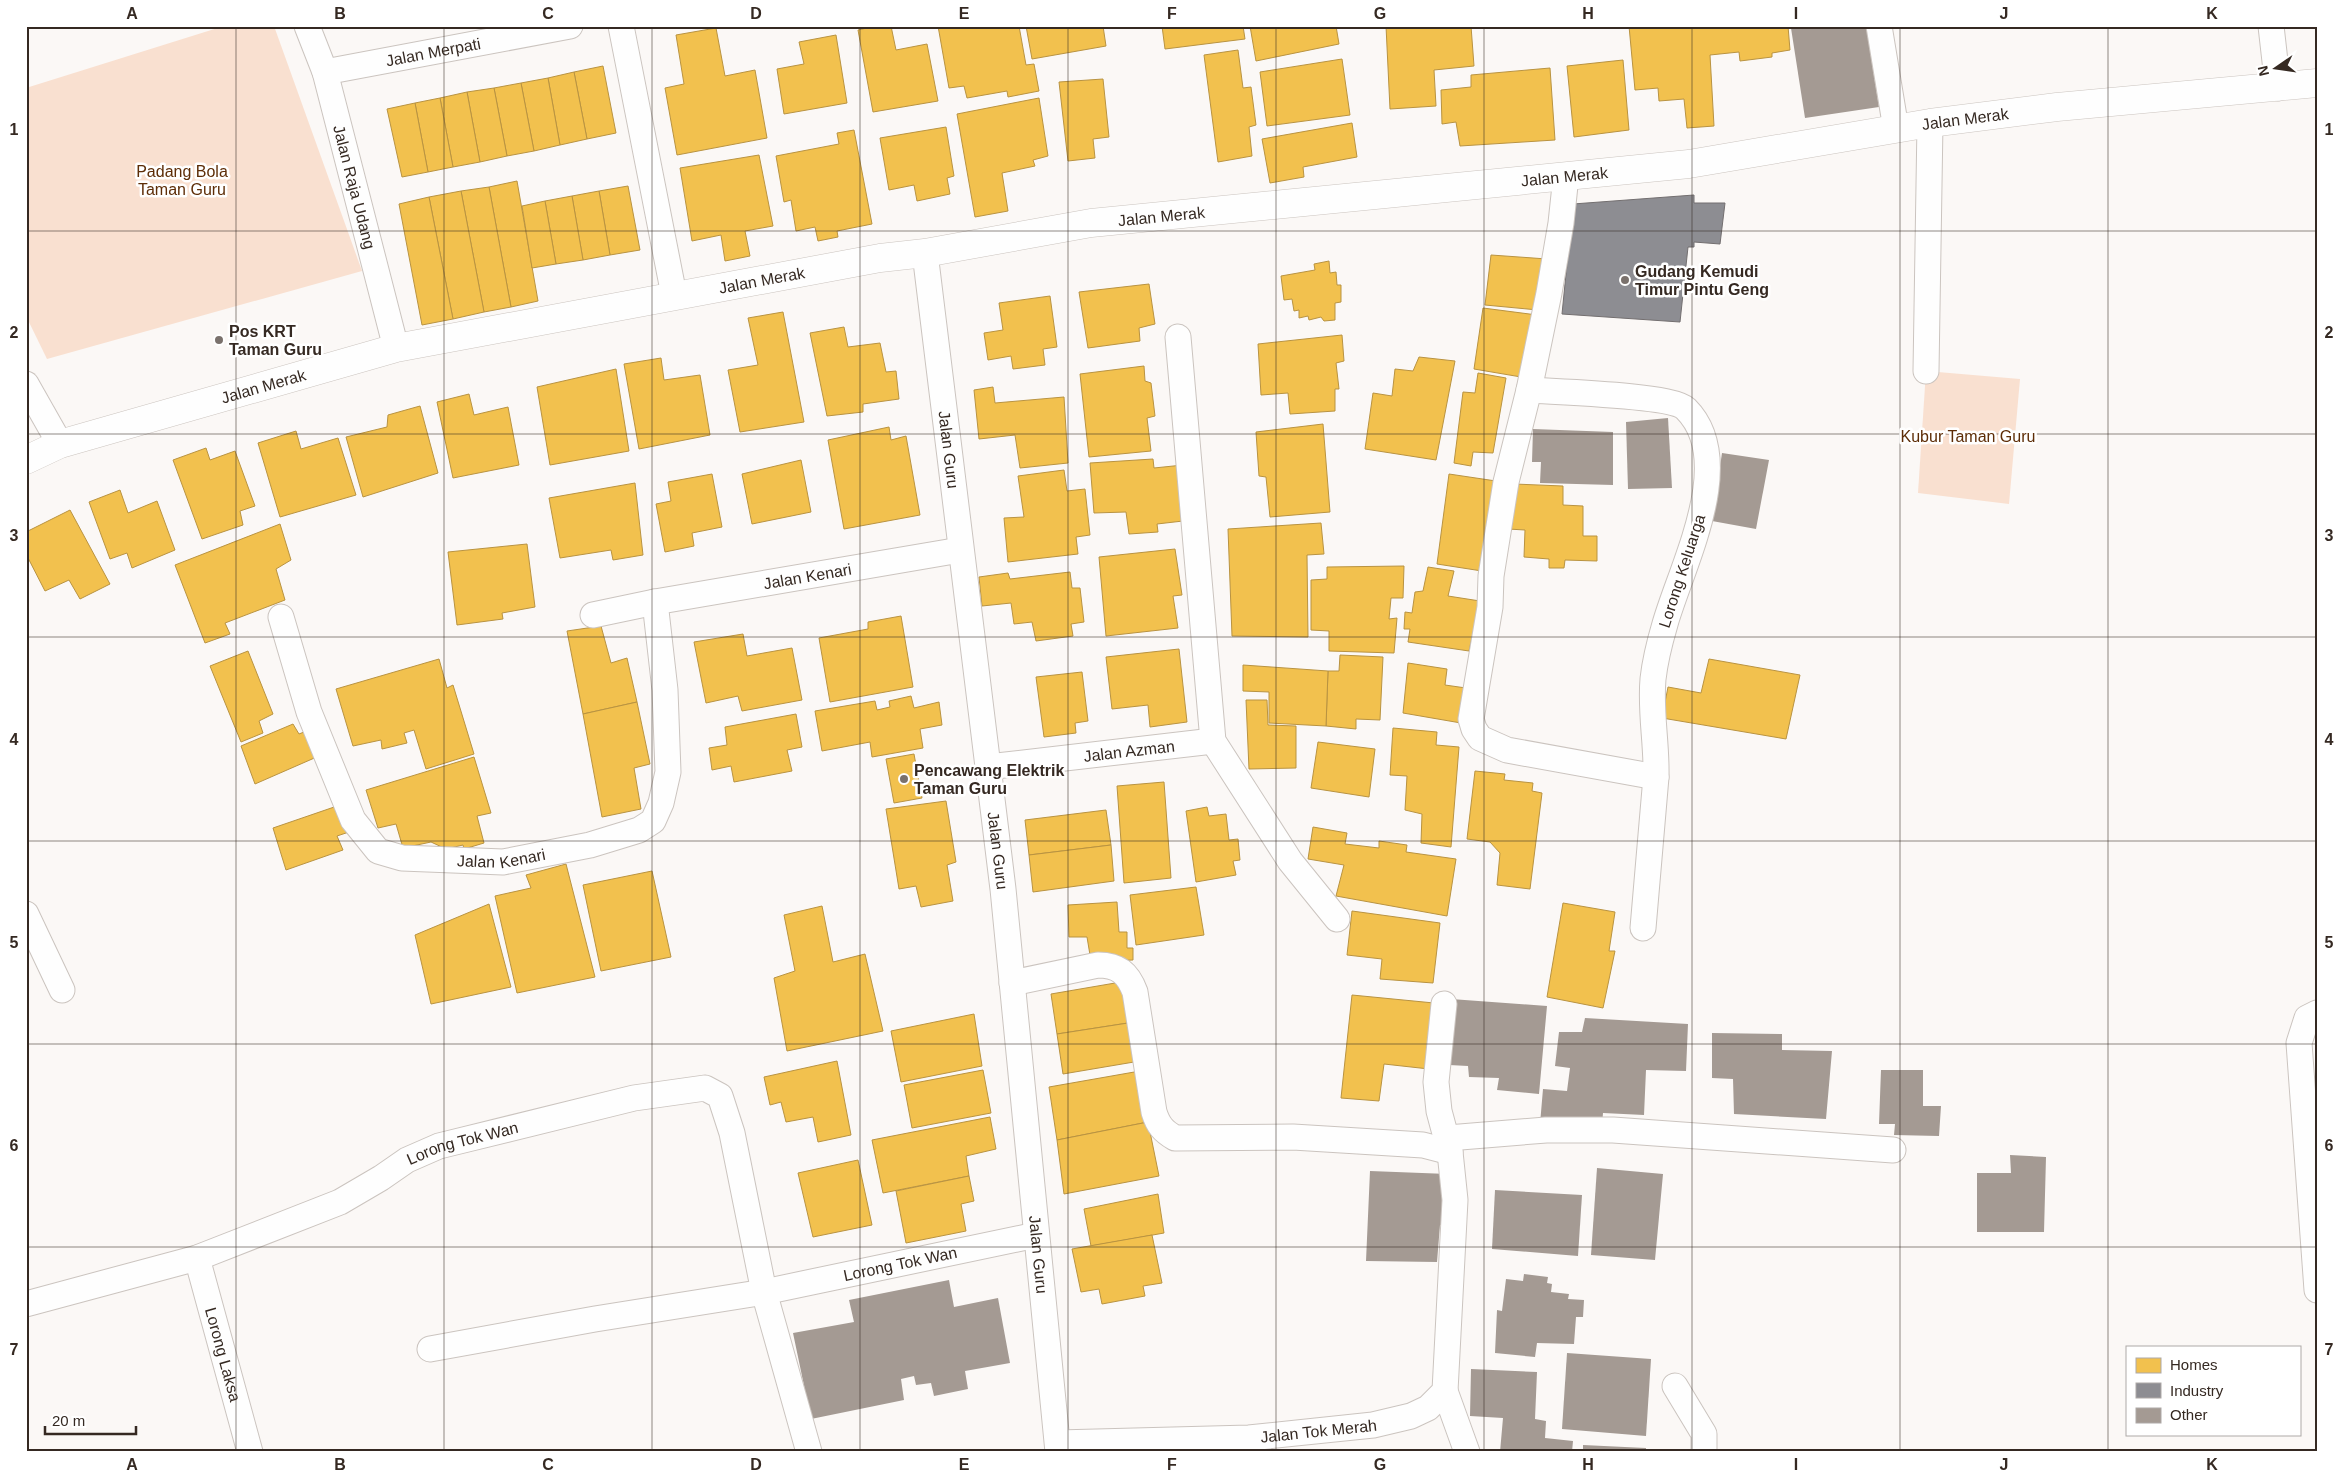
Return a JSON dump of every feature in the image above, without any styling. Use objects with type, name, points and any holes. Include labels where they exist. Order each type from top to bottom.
[{"type":"street","name":"Jalan Raja Udang","points":[[307,26],[325,72],[396,348]]},
{"type":"street","name":"Jalan Merpati","points":[[325,72],[570,26]]},
{"type":"street","points":[[621,26],[674,295]]},
{"type":"street","points":[[1879,26],[1896,129]]},
{"type":"street","points":[[2271,26],[2278,88]]},
{"type":"street","name":"Jalan Merak","points":[[26,460],[60,444],[396,348],[674,295],[1091,223],[1354,195],[1465,187],[1689,164],[1896,129],[2057,107],[2317,83]]},
{"type":"street","points":[[1926,371],[1930,124]]},
{"type":"street","points":[[1566,176],[1561,223],[1529,390],[1506,482],[1491,576],[1490,607],[1472,705],[1472,719],[1474,730],[1480,738],[1507,750],[1656,777]]},
{"type":"street","name":"Jalan Guru","points":[[924,253],[988,768],[1012,982],[1058,1448]]},
{"type":"street","points":[[1178,337],[1213,741],[1290,861],[1337,919]]},
{"type":"street","points":[[26,384],[60,444]]},
{"type":"street","name":"Lorong Keluarga","points":[[1529,390],[1662,400],[1685,407],[1701,431],[1706,454],[1706,486],[1700,525],[1665,624],[1653,679],[1652,702],[1657,752],[1656,777],[1643,928]]},
{"type":"street","name":"Jalan Kenari","points":[[593,615],[655,602],[960,550]]},
{"type":"street","name":"Jalan Kenari","points":[[281,617],[309,712],[353,820],[378,851],[402,858],[503,862],[590,845],[639,830],[653,820],[661,802],[668,772],[665,690],[655,602]]},
{"type":"street","name":"Jalan Azman","points":[[988,768],[1213,741]]},
{"type":"street","points":[[26,914],[62,990]]},
{"type":"street","points":[[1012,982],[1098,965],[1111,965],[1122,970],[1131,980],[1135,992],[1157,1123],[1165,1132],[1175,1138],[1294,1137],[1449,1145],[1546,1130],[1613,1130],[1894,1150]]},
{"type":"street","points":[[1444,1004],[1436,1082],[1440,1111],[1449,1145],[1455,1200],[1437,1400],[1467,1452]]},
{"type":"street","points":[[2317,1013],[2307,1018],[2299,1043],[2317,1290]]},
{"type":"street","name":"Lorong Tok Wan","points":[[26,1304],[197,1258],[340,1202],[407,1160],[439,1146],[634,1098],[705,1088],[720,1096],[732,1133],[764,1292]]},
{"type":"street","name":"Lorong Tok Wan","points":[[430,1349],[595,1319],[764,1292],[1036,1235]]},
{"type":"street","name":"Lorong Laksa","points":[[197,1258],[250,1452]]},
{"type":"street","points":[[764,1292],[809,1452]]},
{"type":"street","points":[[1675,1386],[1704,1434],[1704,1452]]},
{"type":"street","name":"Jalan Tok Merah","points":[[1058,1448],[1249,1438],[1373,1425],[1412,1416],[1437,1400]]},
{"type":"green space","name":"Padang Bola Taman Guru","points":[[224,26],[274,26],[362,271],[47,359],[26,316],[26,88]]},
{"type":"green space","name":"Kubur Taman Guru","points":[[1926,371],[2020,379],[2009,504],[1918,493]]},
{"type":"building: Homes","points":[[876,26],[891,26],[896,50],[927,44],[938,101],[873,112],[858,30]]},
{"type":"building: Homes","points":[[938,26],[1019,26],[1026,65],[1034,64],[1039,91],[1008,97],[1007,91],[967,98],[964,86],[949,88]]},
{"type":"building: Homes","points":[[1026,26],[1103,26],[1106,46],[1032,59]]},
{"type":"building: Homes","points":[[1162,26],[1243,26],[1245,39],[1165,49]]},
{"type":"building: Homes","points":[[1250,26],[1336,26],[1339,44],[1256,61]]},
{"type":"building: Homes","points":[[1386,26],[1471,26],[1474,66],[1434,70],[1436,106],[1390,109]]},
{"type":"building: Homes","points":[[1629,26],[1788,26],[1790,50],[1772,53],[1772,57],[1740,61],[1739,52],[1710,55],[1714,126],[1687,128],[1684,99],[1659,101],[1658,88],[1635,90]]},
{"type":"building: Homes","points":[[716,28],[725,76],[755,70],[767,138],[677,155],[665,88],[684,84],[676,35]]},
{"type":"building: Homes","points":[[836,35],[847,103],[784,114],[777,69],[804,64],[799,42]]},
{"type":"building: Homes","points":[[1238,50],[1243,88],[1251,87],[1256,125],[1249,127],[1252,156],[1218,162],[1204,55]]},
{"type":"building: Homes","points":[[1342,59],[1350,115],[1267,126],[1260,72]]},
{"type":"building: Homes","points":[[1623,60],[1629,130],[1574,137],[1567,66]]},
{"type":"building: Homes","points":[[603,66],[616,133],[587,139],[574,72]]},
{"type":"building: Homes","points":[[1550,68],[1555,140],[1460,146],[1456,122],[1442,124],[1441,90],[1471,87],[1471,75]]},
{"type":"building: Homes","points":[[574,72],[587,139],[560,145],[548,78]]},
{"type":"building: Homes","points":[[548,78],[560,145],[534,151],[521,83]]},
{"type":"building: Homes","points":[[1103,79],[1109,137],[1093,139],[1095,158],[1068,161],[1059,82]]},
{"type":"building: Homes","points":[[521,83],[534,151],[507,156],[494,88]]},
{"type":"building: Homes","points":[[494,88],[507,156],[480,162],[467,92]]},
{"type":"building: Homes","points":[[467,92],[480,162],[453,167],[440,98]]},
{"type":"building: Homes","points":[[440,98],[453,167],[428,172],[415,103]]},
{"type":"building: Homes","points":[[1039,98],[1048,156],[1033,160],[1035,166],[1002,173],[1008,211],[975,217],[957,114]]},
{"type":"building: Homes","points":[[415,103],[428,172],[402,177],[387,109]]},
{"type":"building: Homes","points":[[1352,123],[1357,157],[1303,167],[1304,177],[1270,183],[1262,139]]},
{"type":"building: Homes","points":[[946,127],[954,176],[947,178],[950,194],[917,201],[914,185],[889,190],[880,138]]},
{"type":"building: Homes","points":[[854,130],[872,224],[837,231],[838,237],[818,241],[815,227],[796,231],[791,200],[784,202],[776,156],[839,144],[837,133]]},
{"type":"building: Homes","points":[[759,155],[773,226],[745,231],[750,256],[725,261],[721,235],[692,241],[680,168]]},
{"type":"building: Homes","points":[[517,181],[538,301],[511,307],[489,187]]},
{"type":"building: Homes","points":[[628,186],[640,250],[610,255],[599,191]]},
{"type":"building: Homes","points":[[489,187],[511,307],[484,312],[461,191]]},
{"type":"building: Homes","points":[[461,191],[484,312],[453,319],[429,197]]},
{"type":"building: Homes","points":[[599,191],[610,255],[583,260],[572,196]]},
{"type":"building: Homes","points":[[572,196],[583,260],[556,264],[545,201]]},
{"type":"building: Homes","points":[[429,197],[453,319],[422,325],[399,204]]},
{"type":"building: Homes","points":[[545,201],[556,264],[532,268],[522,206]]},
{"type":"building: Homes","points":[[1491,255],[1547,259],[1538,310],[1485,305]]},
{"type":"building: Homes","points":[[1329,261],[1330,273],[1336,272],[1337,285],[1341,285],[1341,302],[1335,303],[1335,320],[1324,321],[1321,317],[1309,320],[1308,316],[1299,318],[1299,310],[1294,311],[1292,299],[1284,300],[1281,276],[1315,270],[1314,264]]},
{"type":"building: Homes","points":[[1149,284],[1155,324],[1139,328],[1140,341],[1088,348],[1079,292]]},
{"type":"building: Homes","points":[[1050,296],[1057,347],[1043,349],[1045,365],[1013,369],[1011,356],[988,360],[984,333],[1003,330],[999,303]]},
{"type":"building: Homes","points":[[1483,308],[1537,315],[1527,378],[1474,369]]},
{"type":"building: Homes","points":[[783,312],[804,422],[740,432],[728,370],[758,365],[748,318]]},
{"type":"building: Homes","points":[[844,327],[848,347],[880,343],[886,372],[896,371],[899,399],[863,404],[863,412],[827,416],[810,333]]},
{"type":"building: Homes","points":[[1342,335],[1344,361],[1336,363],[1339,389],[1335,389],[1335,411],[1290,414],[1288,393],[1261,395],[1258,344]]},
{"type":"building: Homes","points":[[1419,357],[1455,361],[1436,460],[1365,449],[1373,393],[1392,396],[1395,369],[1413,371]]},
{"type":"building: Homes","points":[[661,358],[664,380],[700,375],[710,435],[639,449],[624,364]]},
{"type":"building: Homes","points":[[1144,366],[1145,381],[1151,383],[1155,416],[1147,418],[1151,451],[1089,457],[1080,374]]},
{"type":"building: Homes","points":[[616,369],[629,451],[550,465],[537,387]]},
{"type":"building: Homes","points":[[1478,373],[1506,378],[1493,453],[1473,452],[1471,466],[1454,463],[1463,392],[1475,393]]},
{"type":"building: Homes","points":[[993,387],[995,403],[1064,397],[1068,463],[1020,468],[1015,435],[979,439],[974,390]]},
{"type":"building: Homes","points":[[469,394],[474,415],[508,407],[519,465],[453,478],[437,402]]},
{"type":"building: Homes","points":[[420,406],[438,473],[363,497],[346,437],[387,427],[388,415]]},
{"type":"building: Homes","points":[[1323,424],[1330,512],[1270,517],[1266,477],[1259,476],[1256,432]]},
{"type":"building: Homes","points":[[889,427],[891,440],[906,436],[920,515],[844,529],[828,440]]},
{"type":"building: Homes","points":[[296,431],[301,449],[338,438],[356,495],[280,517],[258,443]]},
{"type":"building: Homes","points":[[206,448],[210,460],[235,451],[255,506],[240,511],[243,525],[202,539],[173,460]]},
{"type":"building: Homes","points":[[1153,459],[1154,468],[1183,465],[1183,521],[1157,524],[1158,532],[1129,534],[1126,512],[1094,513],[1090,463]]},
{"type":"building: Homes","points":[[801,460],[811,512],[752,524],[742,474]]},
{"type":"building: Homes","points":[[1064,470],[1067,491],[1085,489],[1090,535],[1076,537],[1078,554],[1008,562],[1004,518],[1024,517],[1018,476]]},
{"type":"building: Homes","points":[[712,474],[722,527],[692,533],[694,546],[665,552],[656,504],[671,501],[668,482]]},
{"type":"building: Homes","points":[[1449,474],[1496,481],[1482,571],[1437,564]]},
{"type":"building: Homes","points":[[635,483],[643,555],[613,560],[611,550],[560,558],[549,498]]},
{"type":"building: Homes","points":[[1514,484],[1563,486],[1563,505],[1583,506],[1583,536],[1597,536],[1597,561],[1565,560],[1564,568],[1549,568],[1549,559],[1524,557],[1525,530],[1508,529]]},
{"type":"building: Homes","points":[[120,490],[128,513],[157,501],[175,550],[132,568],[127,553],[110,559],[89,502]]},
{"type":"building: Homes","points":[[70,510],[110,584],[80,599],[69,580],[45,591],[26,554],[26,532]]},
{"type":"building: Homes","points":[[1321,523],[1324,554],[1307,555],[1308,637],[1232,636],[1228,529]]},
{"type":"building: Homes","points":[[280,524],[291,560],[276,569],[285,600],[225,623],[230,634],[205,643],[175,565]]},
{"type":"building: Homes","points":[[527,544],[535,607],[502,613],[503,619],[457,625],[448,552]]},
{"type":"building: Homes","points":[[1175,549],[1182,595],[1173,596],[1178,628],[1106,636],[1099,557]]},
{"type":"building: Homes","points":[[1404,566],[1403,598],[1391,598],[1389,619],[1397,618],[1394,653],[1329,651],[1329,631],[1311,630],[1311,580],[1327,579],[1327,567]]},
{"type":"building: Homes","points":[[1428,567],[1454,571],[1448,596],[1480,601],[1469,651],[1408,642],[1410,629],[1404,629],[1405,612],[1412,613],[1415,592],[1423,591]]},
{"type":"building: Homes","points":[[1070,572],[1072,588],[1080,588],[1084,622],[1071,624],[1073,636],[1036,641],[1032,622],[1014,624],[1011,603],[982,606],[979,577],[1008,573],[1010,579]]},
{"type":"building: Homes","points":[[901,616],[913,687],[830,702],[819,638],[868,629],[868,622]]},
{"type":"building: Homes","points":[[601,626],[611,663],[627,658],[637,702],[583,714],[567,631]]},
{"type":"building: Homes","points":[[743,634],[747,656],[792,648],[802,700],[742,711],[738,696],[706,703],[694,642]]},
{"type":"building: Homes","points":[[1179,649],[1187,722],[1150,727],[1148,705],[1112,709],[1106,657]]},
{"type":"building: Homes","points":[[248,651],[273,714],[259,721],[263,733],[241,742],[210,666]]},
{"type":"building: Homes","points":[[1340,655],[1383,657],[1380,720],[1356,719],[1356,729],[1326,726],[1328,671],[1339,671]]},
{"type":"building: Homes","points":[[439,659],[447,688],[453,685],[474,754],[426,769],[414,730],[404,733],[407,743],[382,749],[381,740],[353,746],[336,689]]},
{"type":"building: Homes","points":[[1709,659],[1800,675],[1786,739],[1662,718],[1668,687],[1701,693]]},
{"type":"building: Homes","points":[[1408,663],[1447,669],[1445,685],[1466,688],[1461,723],[1403,713]]},
{"type":"building: Homes","points":[[1243,665],[1328,671],[1326,726],[1269,723],[1269,692],[1243,691]]},
{"type":"building: Homes","points":[[1082,672],[1088,721],[1075,723],[1076,733],[1044,737],[1036,677]]},
{"type":"building: Homes","points":[[911,696],[914,708],[939,702],[942,725],[920,729],[923,748],[872,757],[870,742],[822,751],[815,711],[875,701],[877,710],[890,707],[889,701]]},
{"type":"building: Homes","points":[[1246,700],[1267,700],[1268,725],[1296,726],[1296,768],[1249,769]]},
{"type":"building: Homes","points":[[637,702],[650,764],[634,768],[641,809],[602,817],[583,714]]},
{"type":"building: Homes","points":[[796,714],[802,747],[787,750],[792,771],[734,782],[731,766],[712,770],[709,748],[727,745],[725,727]]},
{"type":"building: Homes","points":[[293,724],[299,734],[309,730],[319,756],[255,784],[241,746]]},
{"type":"building: Homes","points":[[1393,728],[1437,732],[1436,745],[1459,747],[1451,847],[1421,843],[1422,814],[1405,810],[1407,776],[1390,775]]},
{"type":"building: Homes","points":[[1318,742],[1375,749],[1369,797],[1311,788]]},
{"type":"building: Homes","name":"Pencawang Elektrik Taman Guru","points":[[914,754],[922,798],[894,803],[886,759]]},
{"type":"building: Homes","points":[[474,757],[491,813],[477,816],[484,843],[464,849],[463,845],[446,849],[431,842],[403,848],[396,824],[378,828],[366,790]]},
{"type":"building: Homes","points":[[1475,771],[1505,774],[1504,780],[1533,783],[1532,791],[1542,793],[1530,889],[1497,885],[1500,853],[1490,842],[1467,839]]},
{"type":"building: Homes","points":[[1164,782],[1171,878],[1124,883],[1117,786]]},
{"type":"building: Homes","points":[[946,801],[956,862],[947,865],[953,901],[921,907],[916,886],[899,889],[886,809]]},
{"type":"building: Homes","points":[[340,805],[349,832],[337,836],[343,850],[286,870],[273,828]]},
{"type":"building: Homes","points":[[1207,807],[1209,816],[1226,814],[1229,840],[1238,839],[1240,860],[1233,861],[1236,875],[1196,882],[1186,811]]},
{"type":"building: Homes","points":[[1106,810],[1111,845],[1029,855],[1025,820]]},
{"type":"building: Homes","points":[[1313,827],[1347,833],[1345,844],[1379,848],[1379,841],[1407,845],[1406,852],[1456,859],[1447,916],[1336,896],[1344,865],[1308,859]]},
{"type":"building: Homes","points":[[1111,845],[1114,881],[1033,892],[1029,855]]},
{"type":"building: Homes","points":[[566,864],[595,977],[517,993],[495,896],[531,888],[526,875]]},
{"type":"building: Homes","points":[[652,871],[671,957],[601,971],[583,885]]},
{"type":"building: Homes","points":[[1196,887],[1204,935],[1136,945],[1130,895]]},
{"type":"building: Homes","points":[[1117,902],[1119,932],[1127,932],[1127,948],[1133,948],[1133,960],[1106,961],[1090,955],[1087,937],[1069,937],[1068,905]]},
{"type":"building: Homes","points":[[1563,903],[1615,912],[1609,951],[1615,951],[1603,1008],[1547,997]]},
{"type":"building: Homes","points":[[489,904],[511,987],[431,1004],[415,935]]},
{"type":"building: Homes","points":[[822,906],[833,962],[865,954],[883,1031],[787,1051],[774,978],[795,971],[784,915]]},
{"type":"building: Homes","points":[[1352,911],[1440,923],[1433,983],[1380,979],[1382,959],[1347,955]]},
{"type":"building: Homes","points":[[1121,982],[1128,1023],[1057,1034],[1051,994]]},
{"type":"building: Homes","points":[[1352,995],[1434,1003],[1429,1069],[1384,1064],[1379,1101],[1341,1098]]},
{"type":"building: Homes","points":[[974,1014],[982,1066],[901,1082],[891,1031]]},
{"type":"building: Homes","points":[[1128,1023],[1134,1062],[1063,1074],[1057,1034]]},
{"type":"building: Homes","points":[[837,1061],[851,1135],[818,1142],[813,1117],[786,1122],[781,1102],[770,1105],[764,1077]]},
{"type":"building: Homes","points":[[983,1070],[991,1113],[912,1128],[904,1085]]},
{"type":"building: Homes","points":[[1140,1071],[1148,1122],[1057,1140],[1049,1087]]},
{"type":"building: Homes","points":[[990,1117],[996,1149],[966,1156],[969,1176],[883,1193],[872,1140]]},
{"type":"building: Homes","points":[[1148,1122],[1159,1176],[1064,1194],[1057,1140]]},
{"type":"building: Homes","points":[[858,1160],[872,1225],[813,1237],[798,1173]]},
{"type":"building: Homes","points":[[969,1176],[974,1201],[961,1204],[966,1231],[906,1243],[896,1191]]},
{"type":"building: Homes","points":[[1158,1194],[1164,1233],[1091,1246],[1084,1209]]},
{"type":"building: Homes","points":[[1152,1235],[1162,1283],[1143,1286],[1145,1296],[1102,1304],[1099,1289],[1081,1292],[1072,1249]]},
{"type":"building: Industry","name":"Gudang Kemudi Timur Pintu Geng","points":[[1694,195],[1694,203],[1725,203],[1720,244],[1694,242],[1694,247],[1688,247],[1680,322],[1562,314],[1573,204]]},
{"type":"building: Other","points":[[1803,26],[1866,26],[1879,107],[1805,118],[1791,28]]},
{"type":"building: Other","points":[[1668,418],[1672,488],[1628,489],[1626,422]]},
{"type":"building: Other","points":[[1533,429],[1613,432],[1613,485],[1540,483],[1541,462],[1532,462]]},
{"type":"building: Other","points":[[1722,453],[1769,460],[1756,529],[1712,521]]},
{"type":"building: Other","points":[[1451,999],[1547,1006],[1539,1094],[1497,1090],[1499,1078],[1469,1077],[1468,1066],[1449,1065]]},
{"type":"building: Other","points":[[1585,1018],[1688,1024],[1686,1071],[1646,1070],[1644,1115],[1603,1113],[1602,1125],[1540,1124],[1543,1089],[1567,1091],[1570,1068],[1555,1066],[1559,1032],[1582,1032]]},
{"type":"building: Other","points":[[1712,1033],[1782,1034],[1782,1050],[1832,1051],[1826,1119],[1734,1114],[1733,1079],[1712,1078]]},
{"type":"building: Other","points":[[1881,1070],[1923,1070],[1923,1106],[1941,1106],[1939,1136],[1894,1135],[1895,1124],[1879,1124]]},
{"type":"building: Other","points":[[2010,1155],[2046,1157],[2044,1232],[1977,1232],[1977,1173],[2011,1173]]},
{"type":"building: Other","points":[[1597,1168],[1663,1174],[1655,1260],[1591,1255]]},
{"type":"building: Other","points":[[1370,1171],[1448,1174],[1449,1226],[1440,1225],[1437,1262],[1366,1261]]},
{"type":"building: Other","points":[[1495,1190],[1582,1195],[1578,1256],[1492,1249]]},
{"type":"building: Other","points":[[1524,1274],[1548,1277],[1547,1283],[1552,1284],[1551,1292],[1569,1294],[1568,1299],[1584,1300],[1583,1317],[1576,1317],[1574,1344],[1537,1343],[1535,1357],[1495,1353],[1497,1310],[1502,1311],[1506,1279],[1523,1281]]},
{"type":"building: Other","points":[[949,1280],[954,1307],[998,1298],[1010,1363],[965,1371],[968,1389],[934,1396],[931,1383],[916,1385],[914,1376],[901,1379],[904,1400],[811,1419],[793,1333],[854,1322],[849,1300]]},
{"type":"building: Other","points":[[1567,1353],[1651,1359],[1646,1436],[1562,1429]]},
{"type":"building: Other","points":[[1471,1369],[1537,1372],[1535,1419],[1546,1421],[1545,1438],[1573,1441],[1572,1452],[1500,1452],[1503,1418],[1470,1416]]},
{"type":"building: Other","points":[[1583,1445],[1646,1448],[1646,1452],[1583,1452]]},
{"type":"place","name":"Gudang Kemudi Timur Pintu Geng","points":[[1625,280]]},
{"type":"place","name":"Pos KRT Taman Guru","points":[[219,340]]},
{"type":"place","name":"Pencawang Elektrik Taman Guru","points":[[904,779]]}]
